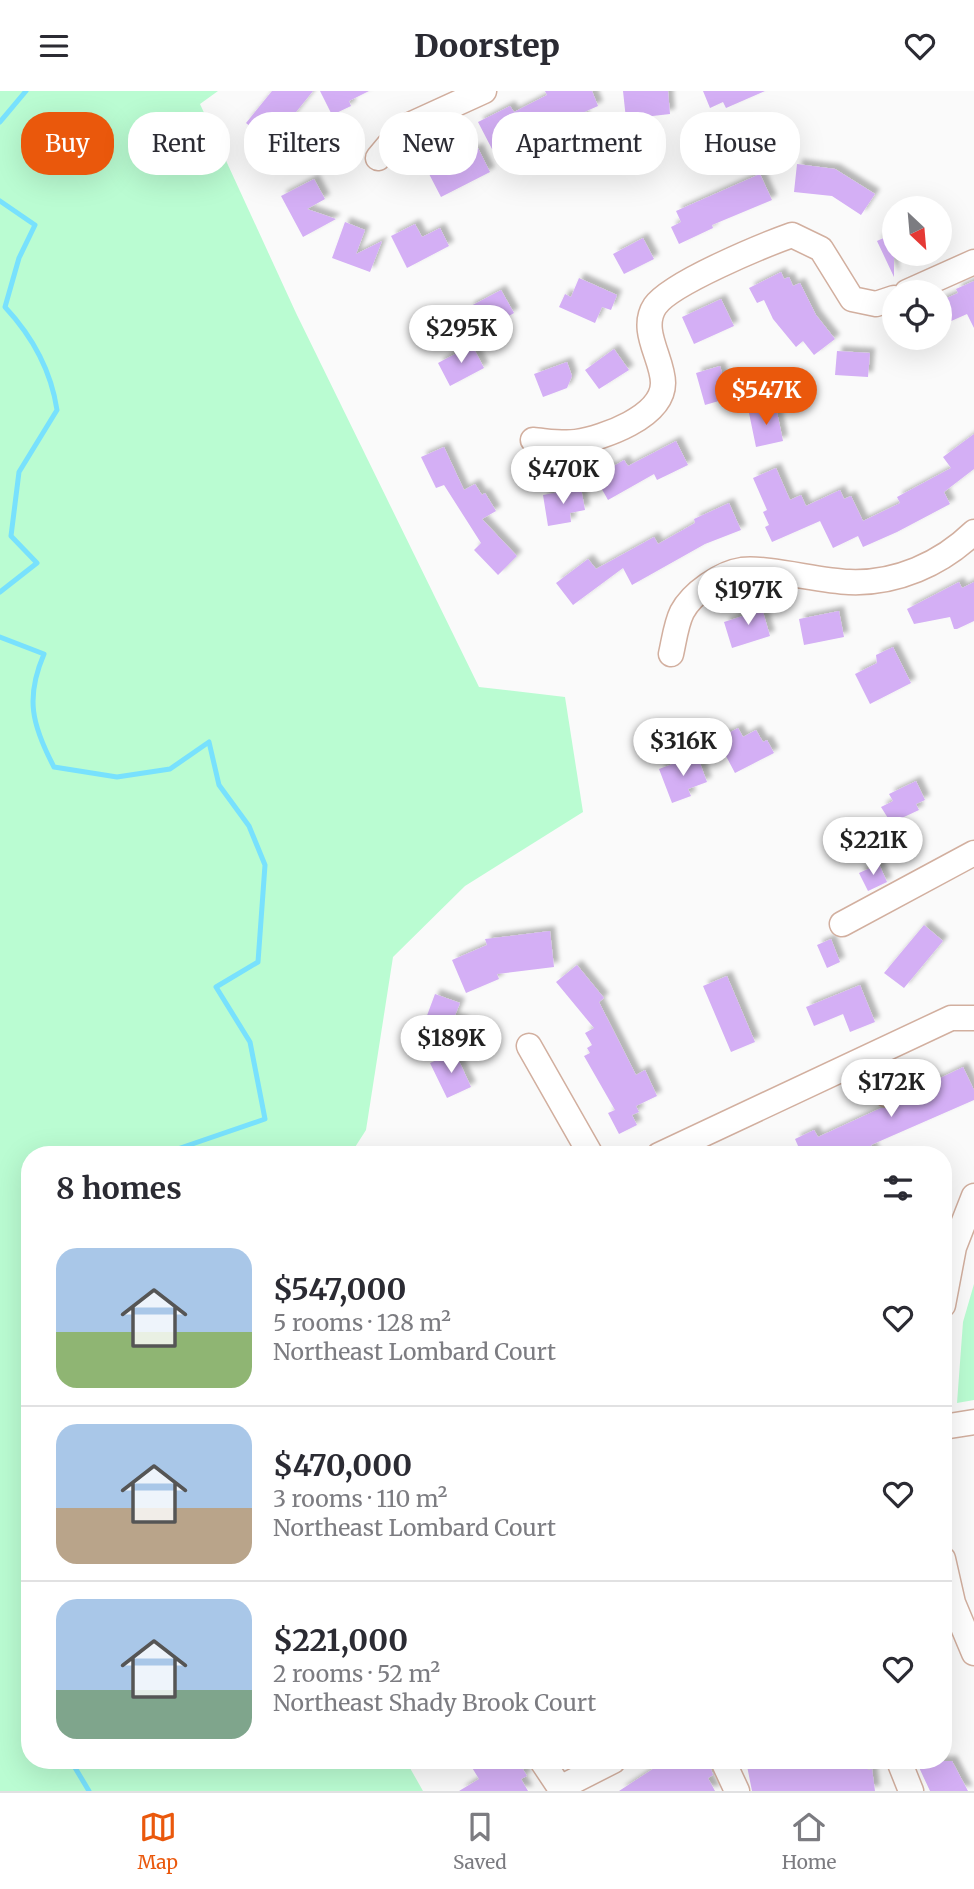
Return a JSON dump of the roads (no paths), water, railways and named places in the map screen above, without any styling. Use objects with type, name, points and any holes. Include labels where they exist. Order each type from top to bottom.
[{"type":"street","points":[[378,158],[403,128],[484,91]]},
{"type":"street","points":[[533,440],[573,443],[619,430],[656,404],[663,384],[649,329],[654,306],[675,289],[771,243],[792,235],[821,249],[852,299],[876,304],[882,302]]},
{"type":"street","points":[[934,280],[974,262]]},
{"type":"street","points":[[671,654],[682,612],[699,592],[721,577],[743,570],[850,582],[883,580],[916,572],[974,531]]},
{"type":"street","points":[[842,924],[974,853]]},
{"type":"street","points":[[678,1146],[951,1018],[974,1018]]},
{"type":"street","points":[[529,1046],[586,1146]]},
{"type":"street","points":[[869,1057],[886,1094]]},
{"type":"street","points":[[952,1258],[974,1196]]},
{"type":"street","points":[[952,1426],[974,1422]]},
{"type":"street","points":[[952,1599],[974,1653]]},
{"type":"street","points":[[547,1769],[561,1790],[599,1769]]},
{"type":"street","points":[[727,1769],[737,1791]]},
{"type":"street","points":[[902,1769],[911,1791]]},
{"type":"waterway","points":[[0,122],[26,91]]},
{"type":"waterway","points":[[0,201],[35,225],[19,258],[5,307],[39,354],[50,381],[57,410],[19,472],[11,536],[37,563],[0,592]]},
{"type":"waterway","points":[[0,637],[44,654],[34,684],[34,711],[40,738],[54,767],[117,777],[170,769],[209,742],[219,785],[249,826],[265,865],[258,962],[216,987],[250,1042],[265,1119],[186,1146]]},
{"type":"waterway","points":[[76,1769],[89,1791]]}]
